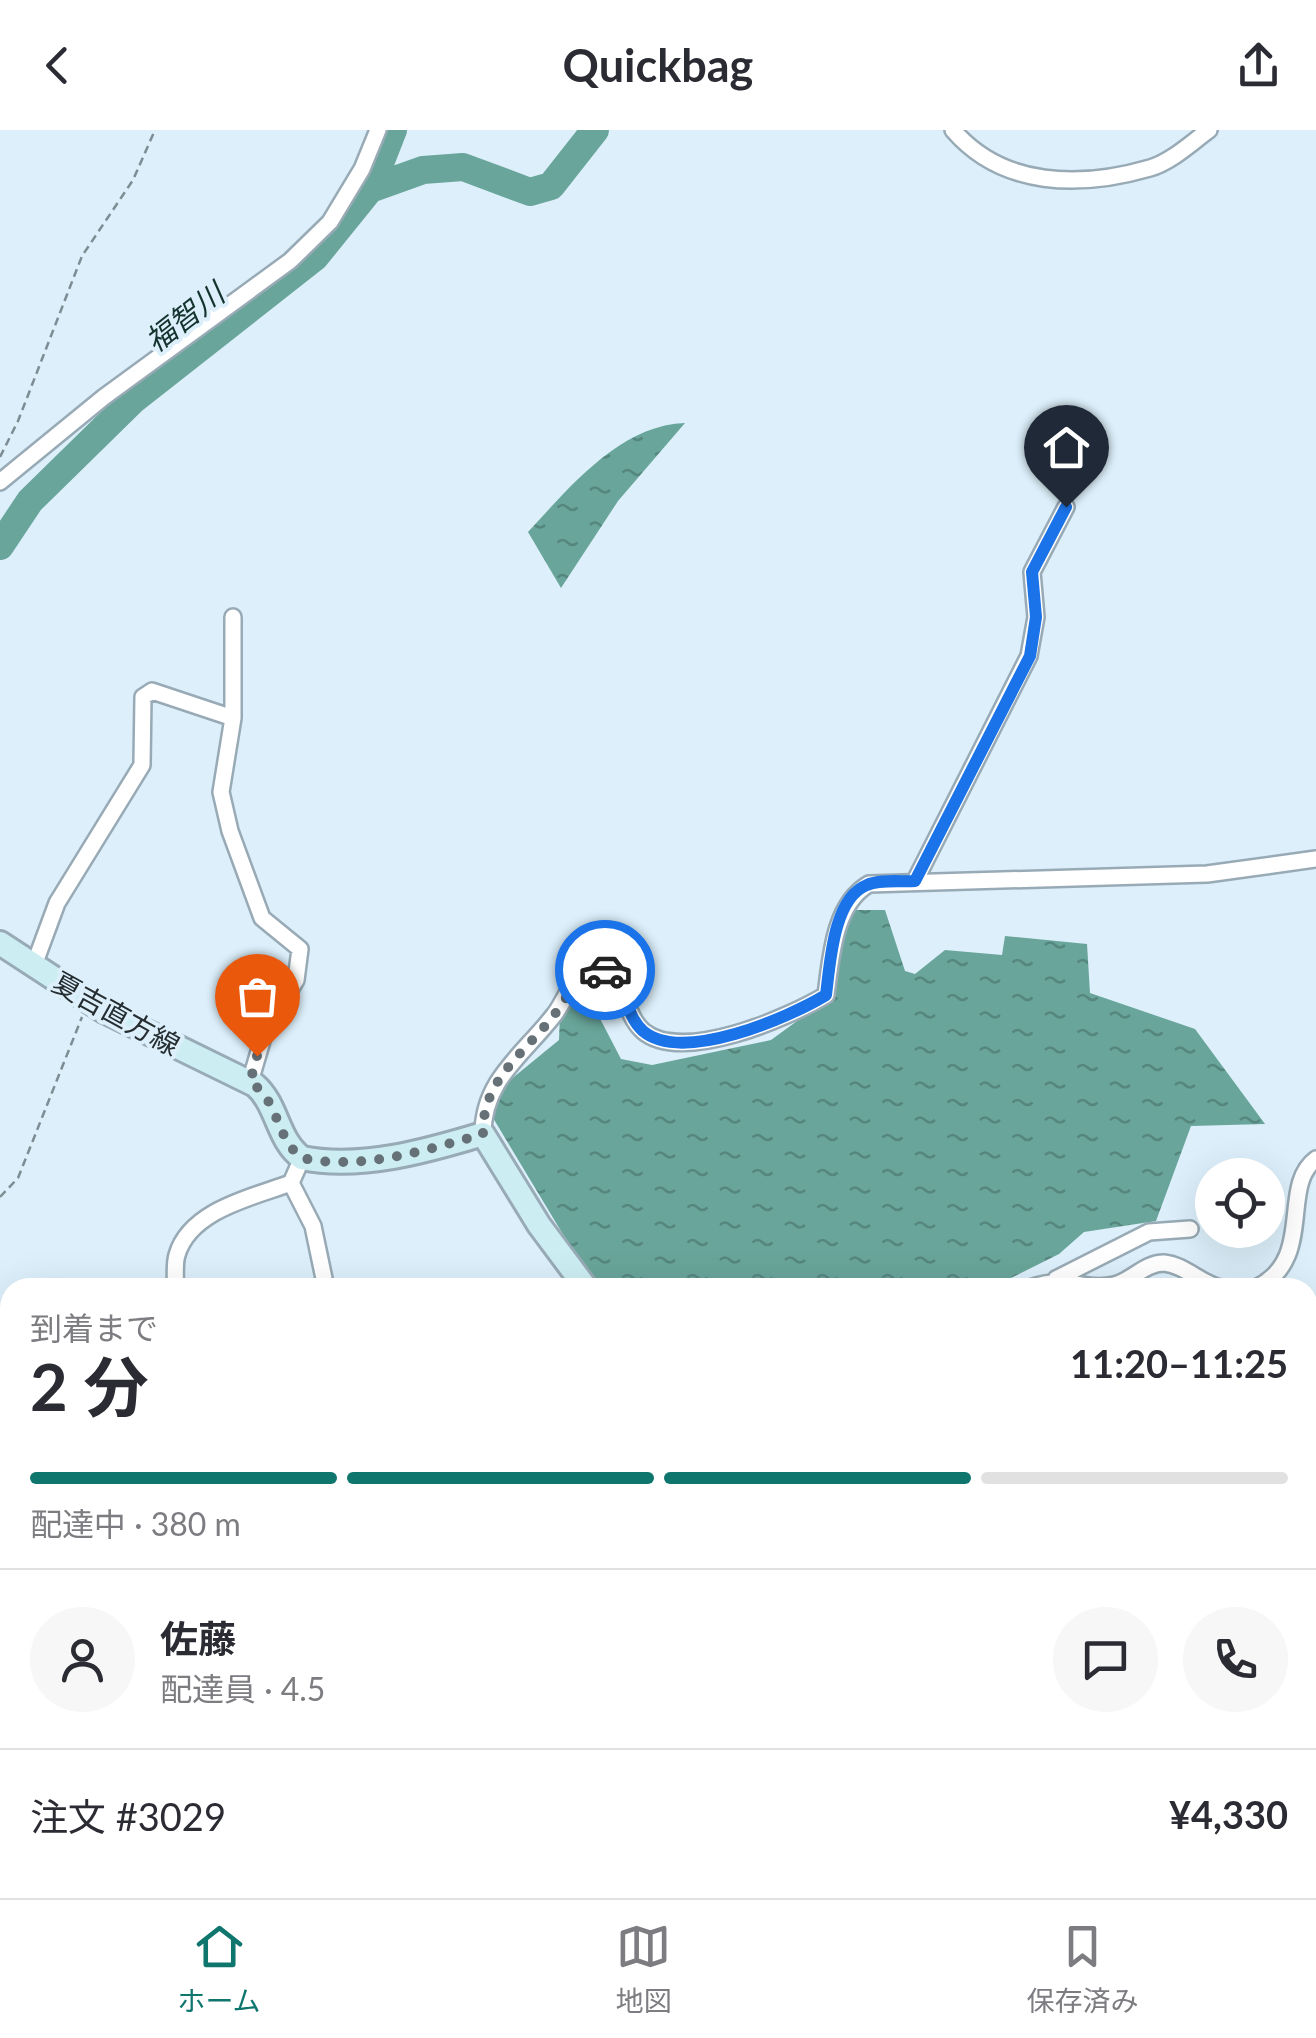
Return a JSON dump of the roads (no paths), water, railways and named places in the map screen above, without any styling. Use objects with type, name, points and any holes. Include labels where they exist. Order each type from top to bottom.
[{"type":"main road","name":"夏吉直方線","points":[[0,943],[89,1002],[176,1050],[250,1082]]},
{"type":"main road","points":[[250,1082],[270,1098],[282,1133],[302,1158],[323,1163],[391,1156],[483,1134],[539,1225],[579,1278]]},
{"type":"street","points":[[0,482],[104,398],[290,262],[330,222],[362,169],[378,130]]},
{"type":"street","points":[[953,130],[1012,172],[1053,180],[1152,168],[1210,130]]},
{"type":"street","points":[[915,881],[1030,656],[1036,617],[1032,572],[1066,507]]},
{"type":"street","points":[[233,618],[233,718],[221,792],[230,831],[262,918],[300,949],[296,980],[265,1030],[250,1082]]},
{"type":"street","points":[[34,968],[58,904],[142,764],[143,697],[152,690],[233,718]]},
{"type":"street","points":[[483,1134],[483,1108],[494,1081],[556,1013],[581,976],[612,970],[622,981],[630,1017],[644,1032],[665,1042],[770,1026],[826,995],[844,907],[854,892],[869,884],[1207,874],[1316,860]]},
{"type":"street","points":[[176,1278],[177,1256],[186,1238],[220,1208],[291,1183],[302,1158]]},
{"type":"street","points":[[1271,1278],[1297,1243],[1300,1184],[1306,1167],[1316,1159]]},
{"type":"street","points":[[291,1183],[313,1226],[324,1278]]},
{"type":"street","points":[[1058,1278],[1149,1232],[1190,1229]]},
{"type":"street","points":[[1128,1278],[1147,1266],[1164,1264],[1197,1278]]},
{"type":"water","points":[[685,423],[618,501],[561,588],[528,532],[579,479],[618,447],[661,426]]},
{"type":"water","points":[[850,910],[885,910],[905,971],[915,974],[945,950],[1002,955],[1005,936],[1087,944],[1090,993],[1195,1029],[1265,1124],[1191,1126],[1156,1221],[1084,1232],[1059,1254],[1011,1278],[592,1278],[490,1113],[504,1085],[559,1040],[560,1013],[577,998],[594,1007],[621,1059],[652,1065],[771,1040],[830,997],[837,944]]},
{"type":"waterway","name":"福智川","points":[[0,546],[30,501],[133,400],[315,257],[370,189],[393,130]]},
{"type":"waterway","points":[[370,189],[423,170],[463,167],[530,192],[551,186],[595,130]]}]
